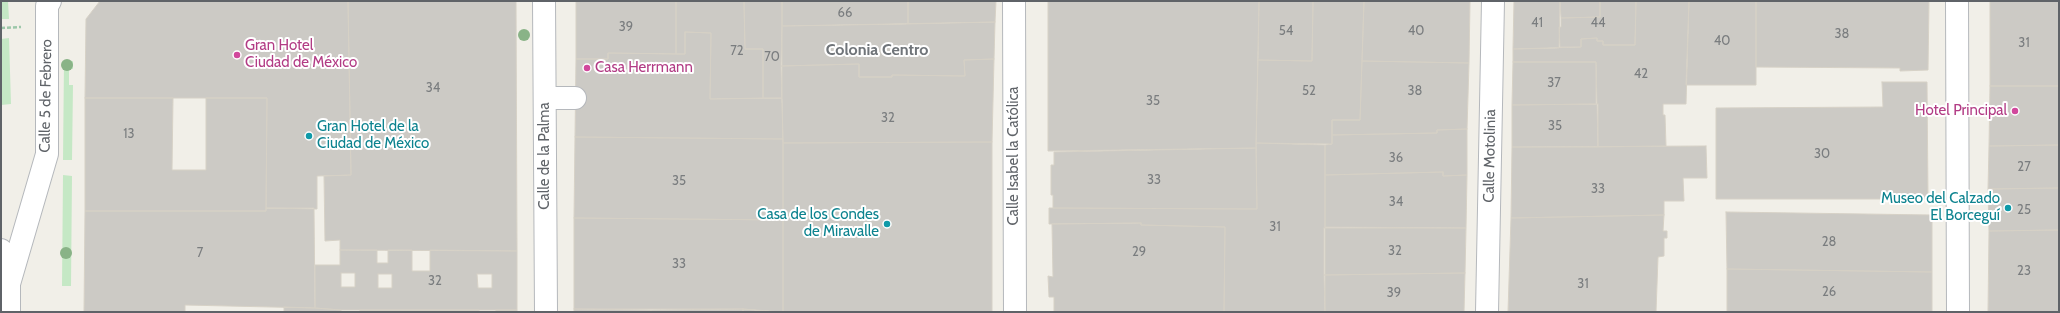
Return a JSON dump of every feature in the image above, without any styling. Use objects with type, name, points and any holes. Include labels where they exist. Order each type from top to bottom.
[{"type":"street","name":"Calle 5 de Febrero","points":[[9,284],[47,154],[47,6],[50,1]]},
{"type":"street","name":"Calle de la Palma","points":[[544,1],[546,312]]},
{"type":"street","name":"Calle Isabel la Católica","points":[[1014,1],[1015,312]]},
{"type":"street","name":"Calle Motolinia","points":[[1487,312],[1493,1]]},
{"type":"street","points":[[1957,1],[1958,312]]},
{"type":"street","points":[[545,98],[575,98]]},
{"type":"street","points":[[1,250],[9,284],[9,312]]},
{"type":"green space","points":[[1,1],[8,1],[9,19],[1,19]]},
{"type":"green space","points":[[9,38],[11,104],[1,105],[1,39]]},
{"type":"green space","points":[[73,61],[73,69],[69,69],[69,85],[73,85],[72,160],[63,160],[64,62]]},
{"type":"green space","points":[[63,175],[72,176],[71,286],[62,286]]},
{"type":"building","name":"Gran Hotel de la Ciudad de México","points":[[100,1],[348,1],[351,175],[317,176],[317,209],[266,208],[267,98],[85,98],[86,19]]},
{"type":"building","points":[[348,1],[516,1],[517,251],[340,250],[340,240],[325,241],[324,176],[351,175]]},
{"type":"building","points":[[576,1],[676,1],[676,54],[608,53],[608,59],[576,59]]},
{"type":"building","points":[[676,1],[744,1],[745,49],[763,49],[763,98],[710,99],[711,33],[685,32],[685,54],[676,54]]},
{"type":"building","points":[[744,1],[782,1],[782,98],[763,98],[763,49],[745,49]]},
{"type":"building","points":[[782,1],[908,1],[908,24],[782,26]]},
{"type":"building","points":[[908,1],[996,1],[995,22],[908,24]]},
{"type":"building","points":[[1048,1],[1259,1],[1256,148],[1048,151]]},
{"type":"building","points":[[1259,1],[1313,1],[1312,61],[1258,60]]},
{"type":"building","points":[[1313,1],[1364,1],[1360,120],[1332,120],[1332,144],[1256,143],[1258,60],[1312,61]]},
{"type":"building","points":[[1364,1],[1470,1],[1469,63],[1362,61]]},
{"type":"building","points":[[1514,1],[1560,1],[1559,48],[1513,49]]},
{"type":"building","points":[[1560,1],[1600,1],[1600,17],[1561,18]]},
{"type":"building","points":[[1600,1],[1636,1],[1635,45],[1603,45],[1603,41],[1597,41],[1597,38],[1581,39],[1581,47],[1560,47],[1559,27],[1561,27],[1561,18],[1600,17]]},
{"type":"building","points":[[1636,1],[1689,1],[1686,104],[1663,104],[1663,115],[1665,115],[1666,146],[1598,147],[1596,62],[1513,62],[1513,49],[1581,47],[1581,39],[1597,38],[1597,41],[1603,41],[1603,45],[1635,45]]},
{"type":"building","points":[[1689,1],[1756,1],[1756,85],[1686,85]]},
{"type":"building","points":[[1756,1],[1929,1],[1928,70],[1900,71],[1900,68],[1756,67]]},
{"type":"building","points":[[1990,1],[2059,1],[2059,86],[1990,86]]},
{"type":"building","points":[[995,22],[994,59],[964,60],[965,76],[892,75],[892,77],[859,77],[859,64],[781,66],[782,26]]},
{"type":"building","points":[[685,32],[711,33],[710,99],[782,98],[783,139],[575,137],[576,59],[608,59],[608,53],[685,54]]},
{"type":"building","points":[[994,59],[992,142],[783,143],[781,66],[859,64],[859,77],[892,77],[892,75],[965,76],[964,60]]},
{"type":"building","points":[[1362,61],[1469,63],[1467,129],[1437,130],[1437,133],[1332,135],[1332,120],[1360,120]]},
{"type":"building","points":[[1513,62],[1596,62],[1596,104],[1512,105]]},
{"type":"building","points":[[1882,82],[1927,82],[1928,199],[1716,199],[1716,108],[1883,107]]},
{"type":"building","points":[[1990,86],[2059,86],[2059,145],[1989,146]]},
{"type":"building","points":[[85,98],[173,98],[172,170],[206,170],[206,98],[267,98],[266,211],[85,211]]},
{"type":"building","points":[[1598,104],[1598,147],[1512,147],[1512,105]]},
{"type":"building","points":[[1467,129],[1467,175],[1443,176],[1443,172],[1325,175],[1325,145],[1332,144],[1332,135],[1437,133],[1437,130]]},
{"type":"building","points":[[575,137],[783,139],[783,220],[574,218]]},
{"type":"building","name":"Casa de los Condes de Miravalle","points":[[992,142],[992,312],[783,312],[783,143]]},
{"type":"building","points":[[1256,143],[1325,145],[1325,312],[1224,312],[1225,227],[1141,225],[1141,223],[1049,224],[1049,208],[1257,209]]},
{"type":"building","points":[[2059,145],[2059,188],[1988,189],[1989,146]]},
{"type":"building","points":[[1706,146],[1707,178],[1683,178],[1684,201],[1664,201],[1664,215],[1511,218],[1512,147]]},
{"type":"building","points":[[1256,148],[1257,209],[1053,208],[1053,195],[1051,195],[1051,165],[1054,165],[1054,152]]},
{"type":"building","points":[[1443,172],[1443,176],[1467,175],[1466,228],[1325,227],[1325,175]]},
{"type":"building","points":[[2059,188],[2059,230],[1989,231],[1988,189]]},
{"type":"building","points":[[266,208],[314,208],[315,308],[185,305],[185,312],[84,312],[85,211],[266,211]]},
{"type":"building","points":[[1726,212],[1932,215],[1932,272],[1727,269]]},
{"type":"building","points":[[1664,215],[1663,231],[1667,231],[1667,238],[1664,238],[1664,256],[1658,257],[1656,312],[1508,312],[1511,218]]},
{"type":"building","points":[[574,218],[783,220],[783,312],[743,309],[574,309]]},
{"type":"building","points":[[1141,223],[1141,225],[1225,227],[1224,312],[1054,312],[1054,297],[1049,297],[1048,276],[1053,277],[1052,224]]},
{"type":"building","points":[[1324,228],[1466,228],[1465,273],[1324,275]]},
{"type":"building","points":[[2059,230],[2059,312],[1988,312],[1989,231]]},
{"type":"building","points":[[340,250],[377,250],[377,263],[388,263],[388,250],[412,250],[412,271],[430,271],[430,250],[517,251],[517,310],[341,310],[315,308],[315,265],[340,265]],"holes":[[[341,273],[355,273],[355,287],[341,287]],[[378,274],[392,274],[392,288],[378,288]],[[477,274],[492,274],[492,288],[478,288]]]},
{"type":"building","points":[[1727,269],[1932,272],[1932,312],[1727,312]]},
{"type":"building","points":[[1465,273],[1464,312],[1325,312],[1324,275]]},
{"type":"building","points":[[284,307],[341,310],[341,312],[284,312]]},
{"type":"building","points":[[574,309],[651,310],[651,312],[574,312]]},
{"type":"building","points":[[743,309],[775,312],[743,312]]},
{"type":"building","points":[[743,309],[743,312],[651,312],[651,310]]},
{"type":"building","points":[[360,310],[479,310],[479,312],[360,312]]},
{"type":"building","points":[[496,310],[517,310],[517,312],[496,312]]},
{"type":"place","name":"Gran Hotel Ciudad de México","points":[[237,55]]},
{"type":"place","name":"Casa Herrmann","points":[[587,68]]},
{"type":"place","name":"Hotel Principal","points":[[2015,111]]},
{"type":"place","name":"Gran Hotel de la Ciudad de México","points":[[309,136]]},
{"type":"place","name":"Museo del Calzado El Borceguí","points":[[2008,208]]},
{"type":"place","name":"Casa de los Condes de Miravalle","points":[[887,224]]},
{"type":"district","name":"Colonia Centro","points":[[877,50]]}]
